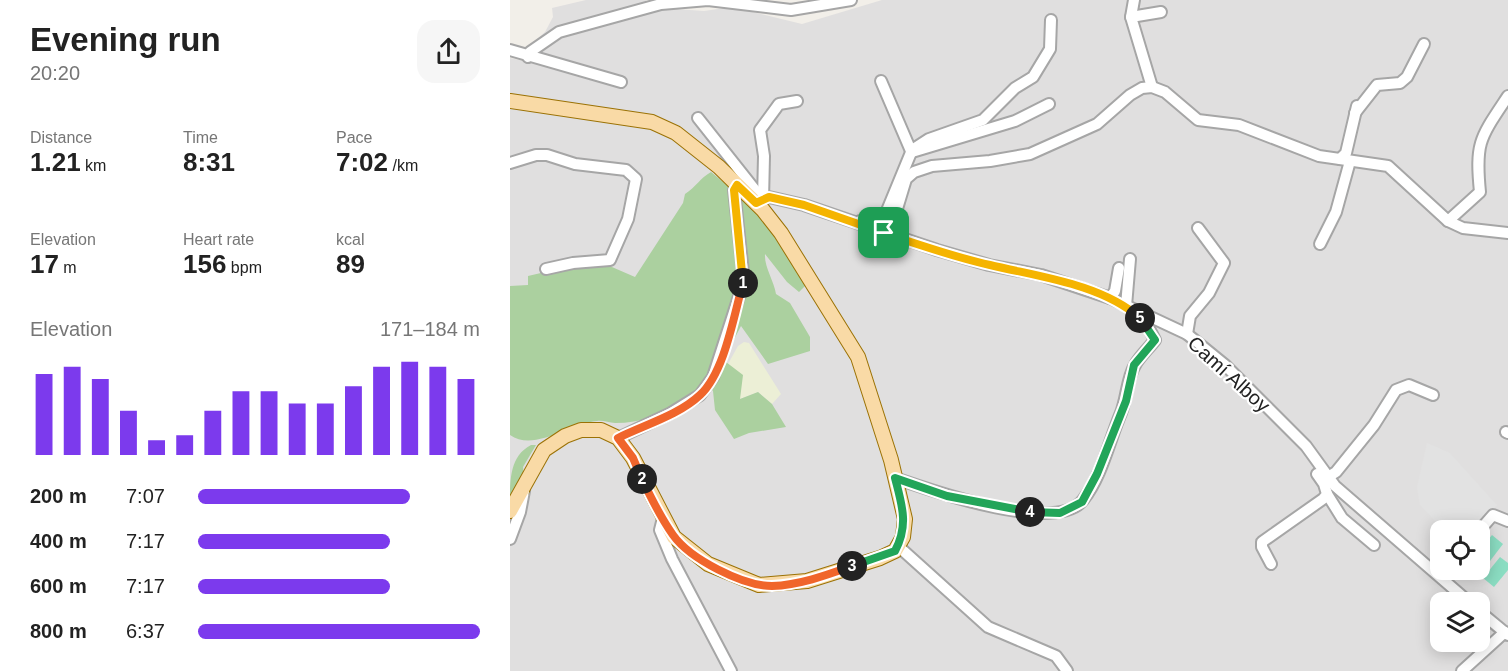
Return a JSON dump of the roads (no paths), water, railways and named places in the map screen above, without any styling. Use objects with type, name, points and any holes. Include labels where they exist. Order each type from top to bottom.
[{"type":"main road","points":[[510,101],[652,122],[676,133],[759,201],[858,357],[895,478],[905,519],[903,537],[895,551],[880,558],[807,581],[759,585],[708,564],[674,537],[633,458],[618,438],[601,430],[581,430],[565,436],[544,450],[510,511]]},
{"type":"street","points":[[528,57],[530,52],[559,32],[661,4],[708,0],[791,10],[851,0]]},
{"type":"street","points":[[1134,0],[1131,17],[1152,87]]},
{"type":"street","points":[[1131,17],[1161,12]]},
{"type":"street","points":[[834,216],[868,222],[884,218],[910,152],[918,144],[983,120],[1015,88],[1033,77],[1050,49],[1051,20]]},
{"type":"street","points":[[1355,113],[1377,85],[1400,82],[1407,77],[1424,44]]},
{"type":"street","points":[[510,50],[621,82]]},
{"type":"street","points":[[881,81],[910,152]]},
{"type":"street","points":[[884,233],[892,222],[906,179],[914,172],[932,166],[990,161],[1030,154],[1096,124],[1130,95],[1142,88],[1152,87],[1165,92],[1198,120],[1239,125],[1319,156],[1388,166],[1448,221],[1463,228],[1508,233]]},
{"type":"street","points":[[1320,244],[1336,212],[1355,113],[1365,87]]},
{"type":"street","points":[[1448,221],[1480,192],[1476,156],[1480,141],[1508,96]]},
{"type":"street","points":[[759,201],[764,156],[760,130],[779,104],[797,100]]},
{"type":"street","points":[[910,152],[1015,121],[1049,104]]},
{"type":"street","points":[[698,118],[759,201]]},
{"type":"street","points":[[510,163],[536,155],[548,155],[575,164],[626,170],[636,178],[627,219],[610,260],[573,263],[546,269]]},
{"type":"street","points":[[618,438],[671,413],[700,395],[713,377],[744,282],[734,190],[737,185]]},
{"type":"street","name":"Camí Alboy","points":[[759,201],[769,197],[989,265],[1041,275],[1110,298],[1187,334],[1225,365],[1292,432],[1335,486],[1430,563]]},
{"type":"street","points":[[1187,334],[1190,316],[1209,293],[1224,263],[1198,228]]},
{"type":"street","points":[[895,478],[947,496],[1031,513],[1060,513],[1082,502],[1097,474],[1126,401],[1134,365],[1155,340],[1146,323],[1126,306],[1130,259]]},
{"type":"street","points":[[1110,298],[1115,291],[1119,268]]},
{"type":"street","points":[[1328,477],[1336,472],[1374,425],[1396,390],[1409,385],[1433,395]]},
{"type":"street","points":[[1292,432],[1342,518],[1374,545]]},
{"type":"street","points":[[510,538],[520,512],[525,485]]},
{"type":"street","points":[[1271,564],[1262,547],[1265,537],[1315,506],[1327,494]]},
{"type":"street","points":[[1489,520],[1493,515],[1508,521]]},
{"type":"street","points":[[663,518],[660,530],[672,559],[731,671]]},
{"type":"street","points":[[898,546],[988,627],[1056,656],[1067,671]]},
{"type":"street","name":"Camí Alboy","points":[[1449,580],[1460,592]]},
{"type":"street","points":[[1462,671],[1506,633],[1490,620]]}]
